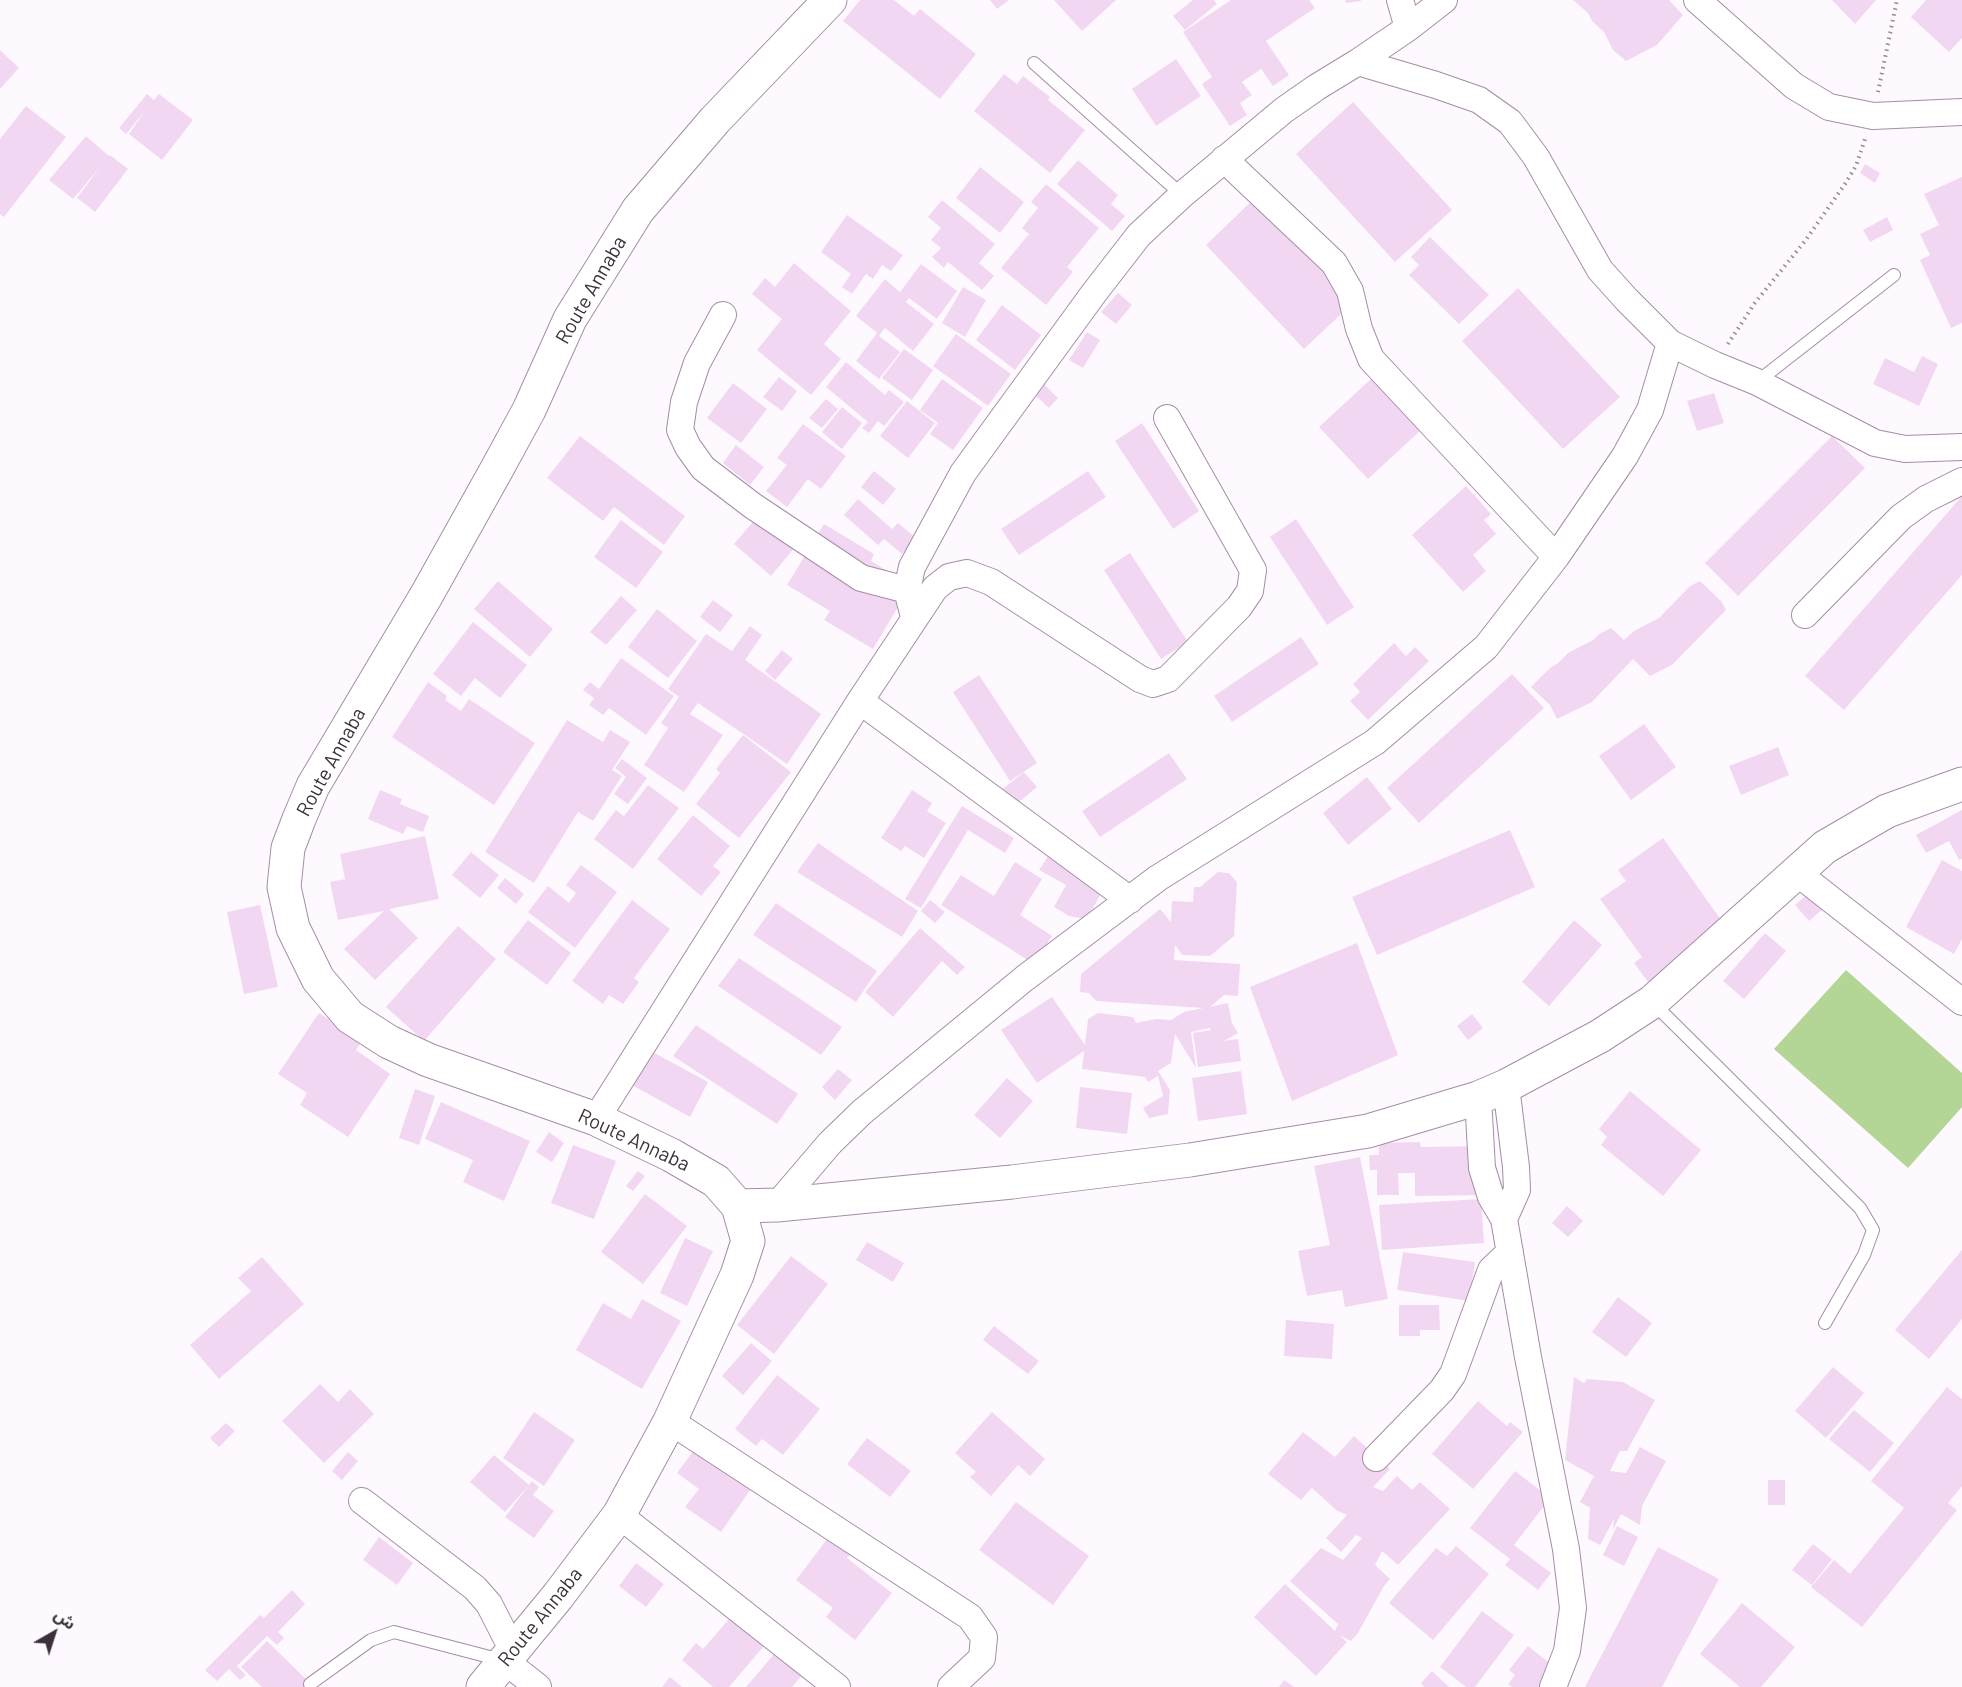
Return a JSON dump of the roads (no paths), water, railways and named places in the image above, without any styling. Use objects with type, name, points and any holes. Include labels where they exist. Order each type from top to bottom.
[{"type":"main road","name":"Route Annaba","points":[[483,1687],[558,1596],[619,1515],[670,1421],[737,1275],[748,1241],[738,1206],[716,1182],[671,1155],[596,1119],[428,1060],[389,1041],[350,1017],[318,979],[293,928],[284,887],[288,848],[298,819],[314,786],[426,597],[529,410],[570,319],[638,210],[715,120],[830,0]]},
{"type":"main road","points":[[738,1206],[777,1205],[1012,1182],[1190,1160],[1368,1131],[1492,1092],[1600,1036],[1652,1002],[1826,847],[1887,811],[1962,784]]},
{"type":"street","points":[[1400,0],[1408,28]]},
{"type":"street","points":[[914,617],[908,590],[912,567],[963,473],[1139,235],[1224,159],[1317,87],[1408,28],[1444,0]]},
{"type":"street","points":[[1697,0],[1794,86],[1829,107],[1873,116],[1962,112]]},
{"type":"street","points":[[1358,62],[1436,84],[1479,100],[1510,122],[1536,157],[1600,270],[1670,344],[1757,382],[1875,443],[1905,449],[1962,447]]},
{"type":"street","points":[[1224,159],[1334,263],[1350,291],[1359,329],[1371,359],[1556,557]]},
{"type":"street","points":[[723,315],[697,363],[684,402],[680,430],[688,447],[703,468],[753,506],[861,578],[908,590]]},
{"type":"street","points":[[777,1205],[831,1143],[862,1112],[1025,978],[1158,878],[1374,742],[1486,647],[1556,557],[1625,456],[1650,410],[1670,344]]},
{"type":"street","points":[[596,1119],[860,701],[935,588],[949,577],[967,573],[991,582],[1140,679],[1153,684],[1168,679],[1239,607],[1250,591],[1253,570],[1167,418]]},
{"type":"street","points":[[1804,615],[1901,517],[1926,500],[1962,481]]},
{"type":"street","points":[[860,701],[1130,900]]},
{"type":"street","points":[[1796,872],[1962,1002]]},
{"type":"street","points":[[1492,1092],[1482,1168],[1491,1197],[1504,1219],[1530,1368],[1566,1549],[1573,1608],[1567,1651],[1553,1687]]},
{"type":"street","points":[[1492,1092],[1516,1167],[1517,1190],[1504,1219]]},
{"type":"street","points":[[1376,1458],[1442,1390],[1453,1374],[1491,1270],[1510,1252]]},
{"type":"street","points":[[670,1421],[970,1617],[984,1638],[982,1658],[951,1687]]},
{"type":"street","points":[[362,1501],[475,1588],[489,1604],[509,1656],[538,1687]]},
{"type":"street","points":[[619,1515],[837,1687]]},
{"type":"lane","points":[[1034,63],[1182,195]]},
{"type":"lane","points":[[1757,382],[1894,274]]},
{"type":"lane","points":[[1652,1002],[1860,1208],[1873,1230],[1864,1256],[1825,1323]]},
{"type":"lane","points":[[310,1684],[371,1640],[394,1632],[509,1656]]}]
